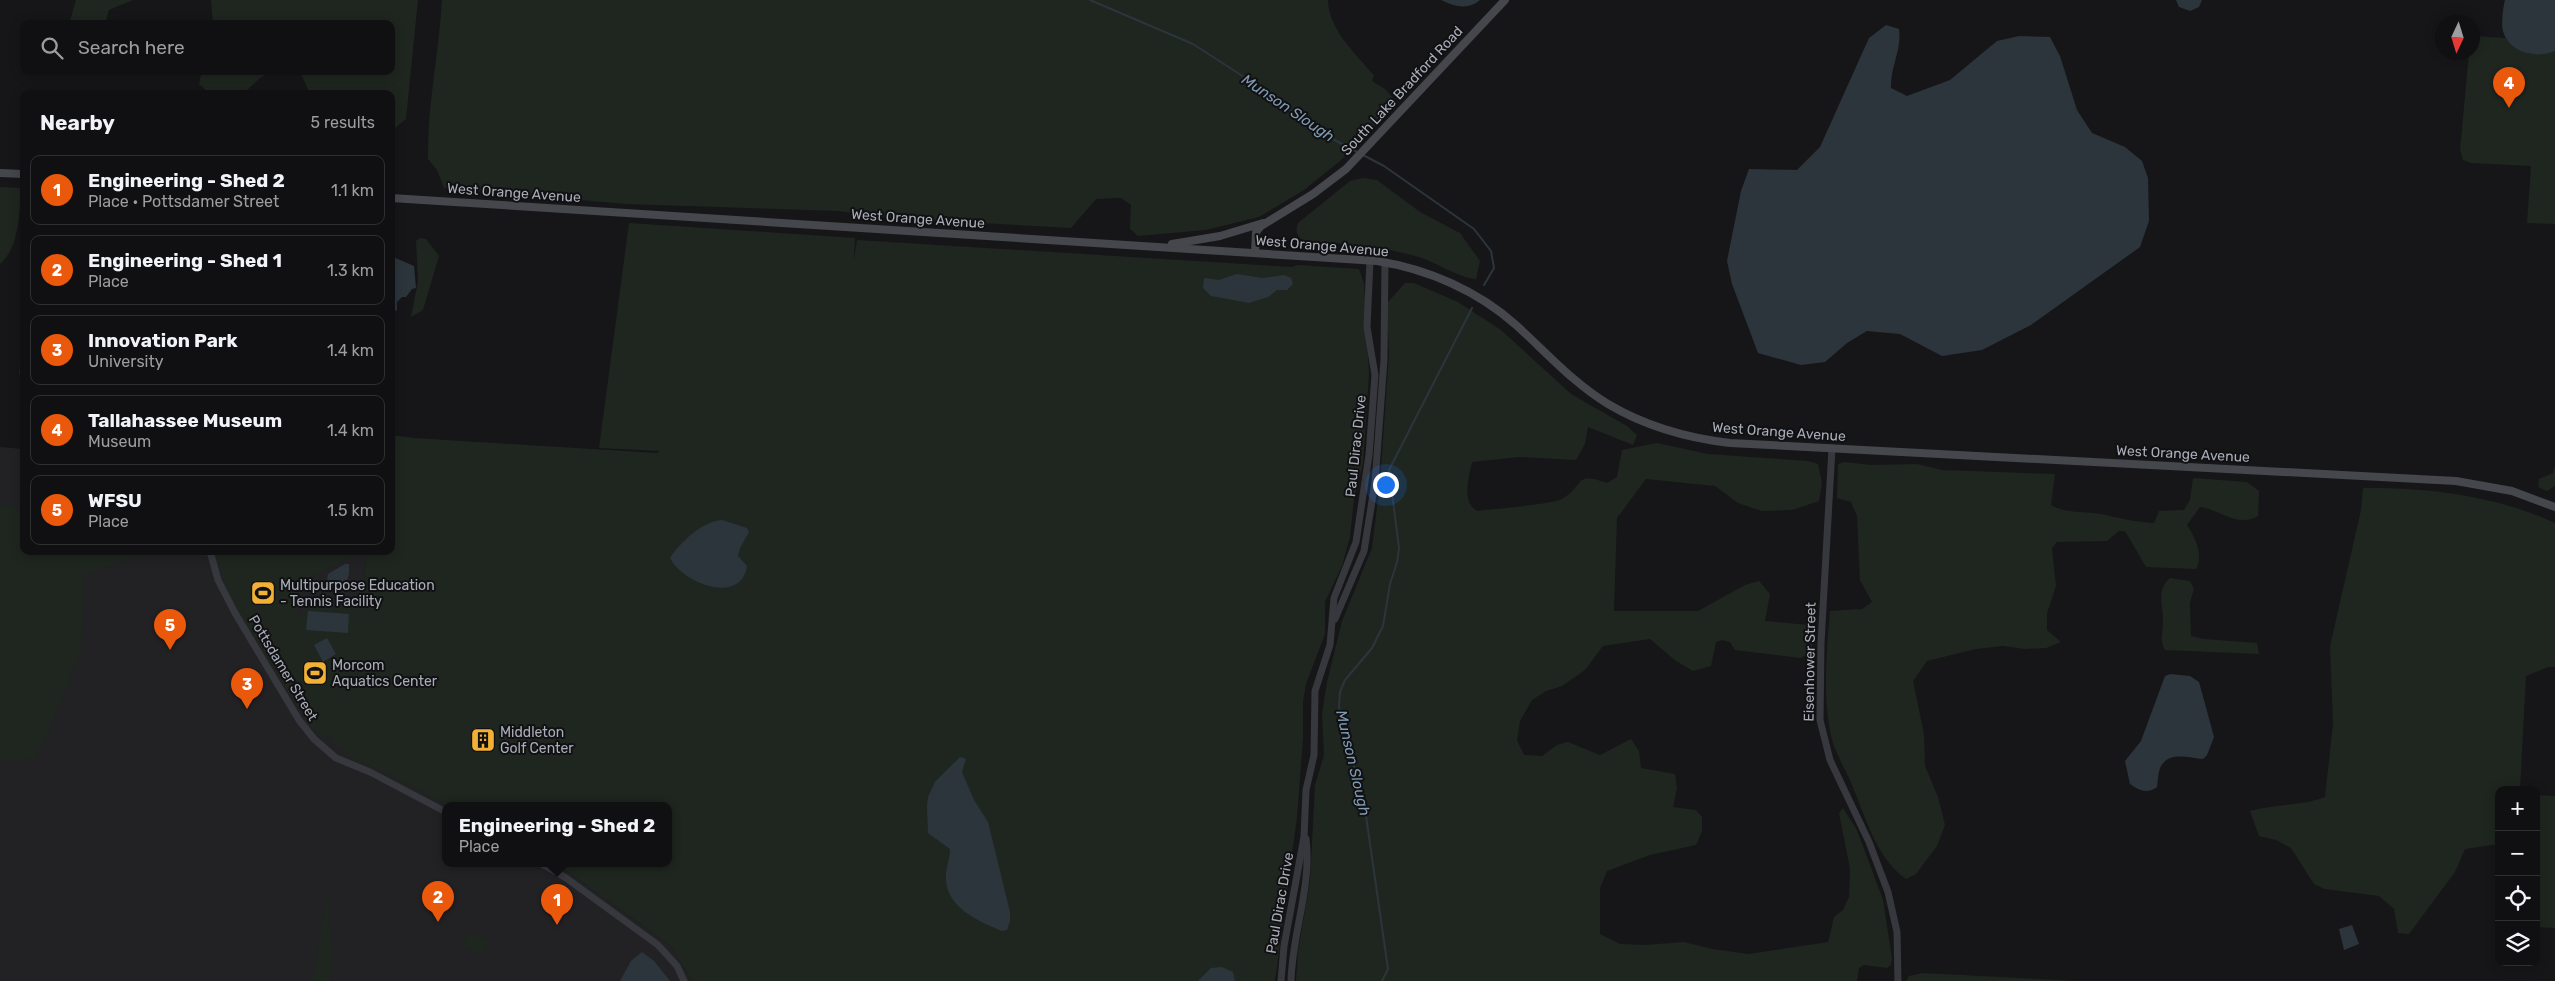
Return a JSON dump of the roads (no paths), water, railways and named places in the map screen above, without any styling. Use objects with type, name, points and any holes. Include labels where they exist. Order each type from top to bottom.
[{"type":"main road","name":"South Lake Bradford Road","points":[[1148,246],[1212,238],[1267,221],[1313,194],[1353,162],[1505,0]]},
{"type":"main road","points":[[0,173],[20,174]]},
{"type":"main road","name":"West Orange Avenue","points":[[395,198],[1385,262],[1436,277],[1482,300],[1514,323],[1577,382],[1607,404],[1638,419],[1673,432],[1714,441],[2456,481],[2512,491],[2555,507]]},
{"type":"main road","points":[[1254,253],[1257,231],[1267,221]]},
{"type":"street","name":"Paul Dirac Drive","points":[[1332,631],[1334,598],[1356,542],[1372,434],[1375,375],[1367,327],[1370,260]]},
{"type":"street","name":"Paul Dirac Drive","points":[[1291,981],[1293,950],[1306,882],[1308,856],[1305,828],[1306,790],[1314,748],[1314,698],[1328,653],[1340,603],[1364,551],[1374,490],[1384,360],[1385,262]]},
{"type":"street","name":"Eisenhower Street","points":[[1832,448],[1821,652],[1820,720],[1830,760],[1870,842],[1888,892],[1897,932],[1898,981]]},
{"type":"street","name":"Pottsdamer Street","points":[[211,555],[225,594],[307,731],[336,758],[370,772],[442,810]]},
{"type":"street","name":"Paul Dirac Drive","points":[[1281,981],[1284,946],[1305,828]]},
{"type":"street","points":[[547,867],[566,878],[658,945],[677,966],[684,981]]},
{"type":"waterway","name":"Munson Slough","points":[[1090,0],[1193,44],[1261,88],[1314,129],[1359,153]]},
{"type":"waterway","name":"Munson Slough","points":[[1363,155],[1384,166],[1474,229],[1491,251],[1494,268],[1484,285]]},
{"type":"waterway","name":"Munson Slough","points":[[1382,981],[1388,969],[1365,809],[1339,707],[1340,692],[1345,680],[1372,648],[1383,626],[1390,584],[1399,548],[1389,470],[1472,308]]},
{"type":"place","name":"Tallahassee Museum","points":[[2509,108]]},
{"type":"place","name":"Multipurpose Education - Tennis Facility","points":[[263,593]]},
{"type":"place","name":"WFSU","points":[[170,650]]},
{"type":"place","name":"Morcom Aquatics Center","points":[[315,673]]},
{"type":"place","name":"Innovation Park","points":[[247,709]]},
{"type":"place","name":"Middleton Golf Center","points":[[483,740]]},
{"type":"place","name":"Engineering - Shed 1","points":[[438,922]]},
{"type":"place","name":"Engineering - Shed 2","points":[[557,925]]}]
